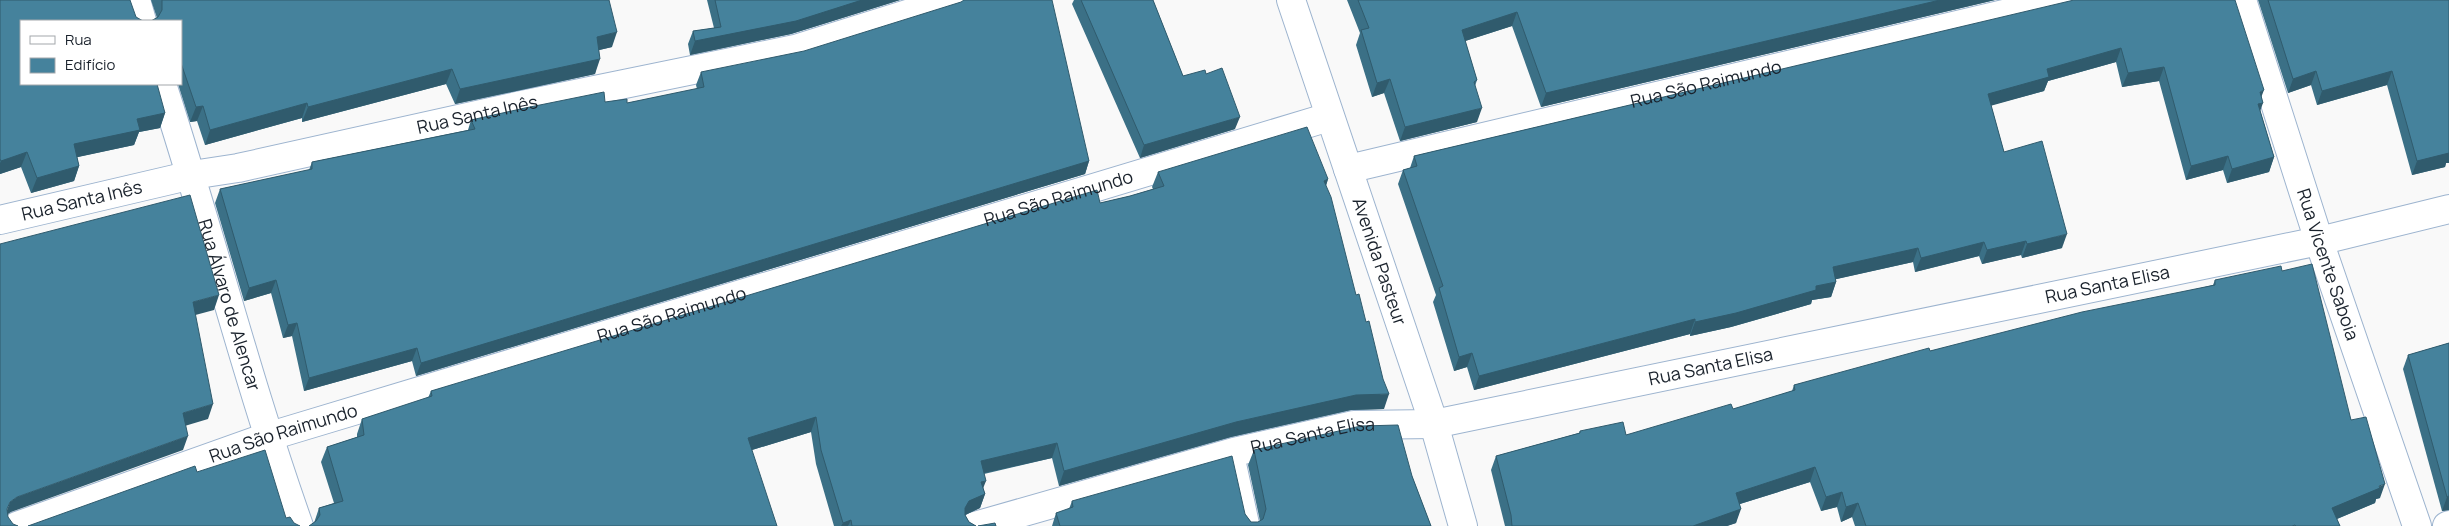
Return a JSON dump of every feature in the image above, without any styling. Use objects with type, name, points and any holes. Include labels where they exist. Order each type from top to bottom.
[{"type":"street","points":[[136,0],[142,20]]},
{"type":"street","name":"Rua Santa Inês","points":[[0,220],[192,175],[238,168],[517,106],[795,49],[952,0]]},
{"type":"street","name":"Avenida Pasteur","points":[[1291,0],[1434,424],[1463,526]]},
{"type":"street","name":"Rua São Raimundo","points":[[1348,168],[2062,0]]},
{"type":"street","name":"Rua Vicente Saboia","points":[[2242,0],[2319,241],[2417,526]]},
{"type":"street","name":"Rua Álvaro de Alencar","points":[[162,85],[192,175],[267,437],[299,526]]},
{"type":"street","name":"Rua São Raimundo","points":[[17,526],[267,437],[1329,117]]},
{"type":"street","name":"Rua Santa Elisa","points":[[975,526],[1234,452],[1354,425],[1434,424],[2319,241],[2449,209]]},
{"type":"lane","points":[[1234,452],[1250,526]]},
{"type":"building","points":[[0,0],[130,0],[136,17],[141,20],[20,20],[20,85],[157,85],[165,113],[137,119],[140,130],[74,144],[79,166],[37,178],[27,152],[1,161]]},
{"type":"building","points":[[162,0],[609,0],[617,32],[597,37],[600,59],[460,89],[452,69],[308,107],[307,103],[210,130],[203,106],[196,107],[182,66],[182,20],[153,20],[158,17],[162,10]]},
{"type":"building","points":[[715,0],[862,0],[796,21],[695,41],[693,31],[721,27]]},
{"type":"building","points":[[964,0],[1052,0],[1089,161],[421,363],[417,348],[309,378],[297,323],[288,325],[276,280],[249,288],[220,189],[312,169],[312,162],[475,129],[471,120],[525,108],[604,92],[605,102],[627,99],[627,103],[704,87],[701,72],[804,51]]},
{"type":"building","points":[[1081,0],[1153,0],[1183,76],[1205,70],[1206,74],[1222,68],[1240,117],[1144,145]]},
{"type":"building","points":[[1358,0],[1940,0],[1546,93],[1517,12],[1462,30],[1477,80],[1474,82],[1482,108],[1405,127],[1390,79],[1377,83],[1361,30],[1369,28]]},
{"type":"building","points":[[2074,0],[2235,0],[2264,90],[2260,92],[2263,103],[2258,104],[2274,157],[2232,169],[2228,156],[2191,166],[2164,67],[2128,73],[2121,48],[2047,69],[2049,77],[1988,94],[2004,152],[2042,141],[2067,234],[2027,244],[2026,241],[1987,250],[1984,242],[1921,258],[1918,248],[1833,267],[1836,282],[1816,286],[1816,290],[1736,313],[1695,322],[1695,319],[1479,376],[1472,353],[1459,357],[1439,288],[1443,286],[1403,170],[1417,166],[1414,156]]},
{"type":"building","points":[[2268,0],[2449,0],[2449,153],[2417,161],[2392,71],[2322,91],[2316,71],[2293,79]]},
{"type":"building","points":[[1307,127],[1328,179],[1324,181],[1331,197],[1356,295],[1359,294],[1366,322],[1369,321],[1383,379],[1389,394],[1356,395],[1236,422],[1064,471],[1057,443],[981,461],[986,481],[981,482],[985,494],[969,501],[965,508],[965,515],[969,522],[976,526],[852,526],[851,520],[843,523],[821,450],[816,417],[748,438],[777,526],[309,526],[320,515],[319,508],[343,501],[327,447],[364,435],[362,419],[432,396],[431,391],[1097,190],[1100,203],[1164,186],[1158,172]]},
{"type":"building","points":[[190,195],[219,295],[193,302],[213,404],[183,413],[188,436],[17,497],[10,502],[7,509],[8,517],[13,524],[18,526],[0,526],[0,244]]},
{"type":"building","points":[[2312,264],[2351,420],[2366,417],[2385,484],[2379,486],[2380,488],[2332,508],[2340,526],[1866,526],[1858,503],[1846,507],[1842,492],[1826,497],[1815,467],[1736,493],[1741,509],[1693,526],[1512,526],[1496,456],[1580,433],[1580,431],[1623,422],[1626,435],[1731,404],[1733,409],[1795,390],[1794,385],[1929,348],[1930,351],[2082,312],[2215,285],[2215,280],[2281,266],[2282,271]]},
{"type":"building","points":[[2449,343],[2449,496],[2447,497],[2408,355]]},
{"type":"building","points":[[1398,425],[1412,476],[1431,526],[1060,526],[1056,513],[1073,507],[1072,501],[1232,456],[1245,514],[1251,522],[1258,522],[1263,519],[1266,509],[1254,450],[1361,426]]},
{"type":"building","points":[[265,450],[286,518],[290,517],[294,523],[300,526],[28,526],[195,466],[197,472]]},
{"type":"building","points":[[995,523],[996,526],[978,526]]}]
